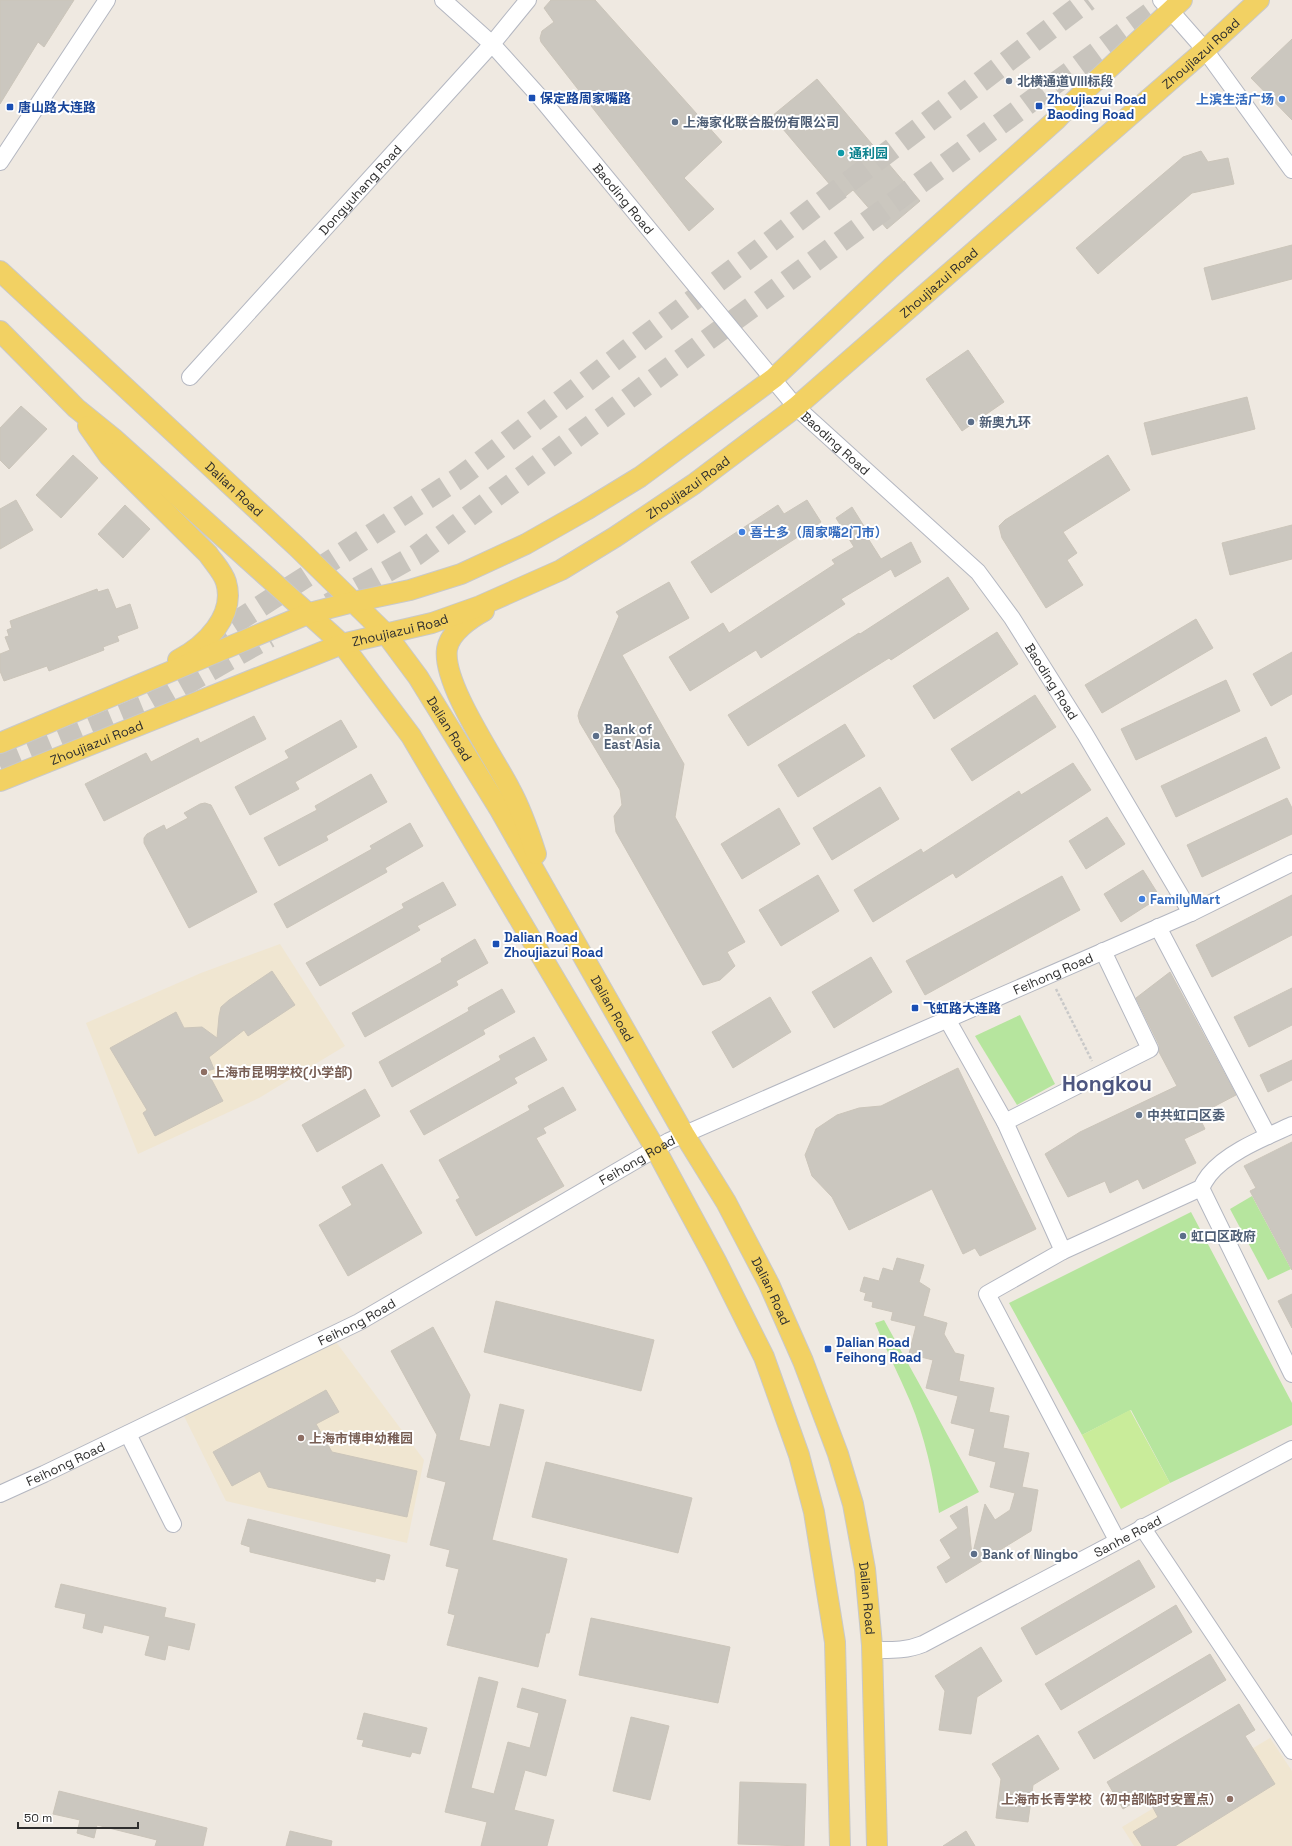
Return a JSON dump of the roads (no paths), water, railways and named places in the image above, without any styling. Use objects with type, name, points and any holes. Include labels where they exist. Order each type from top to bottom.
[{"type":"main road","name":"Zhoujiazui Road","points":[[0,780],[342,644],[432,623],[480,606],[561,570],[616,537],[694,484],[796,407],[1204,50],[1259,0]]},
{"type":"main road","points":[[0,743],[310,613],[410,590],[461,574],[526,544],[640,477],[774,378],[891,268],[1057,119],[1171,3]]},
{"type":"main road","name":"Dalian Road","points":[[0,271],[132,392],[386,634],[418,677],[500,810],[684,1134],[726,1202],[769,1284],[803,1361],[817,1396],[853,1504],[865,1569],[872,1650],[876,1846]]},
{"type":"main road","points":[[0,331],[76,408],[114,438],[310,613],[342,644],[411,736],[655,1148],[716,1261],[764,1357],[799,1455],[814,1512],[834,1642],[840,1846]]},
{"type":"main road","points":[[76,408],[109,456],[208,554],[220,570],[226,583],[226,605],[223,617],[212,634],[182,658],[115,695]]},
{"type":"main road","points":[[531,584],[474,616],[452,638],[448,648],[447,661],[450,675],[458,695],[516,802],[530,837],[543,885]]},
{"type":"street","points":[[0,162],[107,0]]},
{"type":"street","name":"Baoding Road","points":[[443,0],[492,44],[538,95],[728,326],[774,378],[796,407],[978,572],[1012,618],[1085,734],[1191,913]]},
{"type":"street","name":"Dongyuhang Road","points":[[190,377],[492,44],[528,0]]},
{"type":"street","points":[[1171,3],[1292,170]]},
{"type":"street","name":"Feihong Road","points":[[0,1494],[359,1322],[655,1148],[1048,974],[1191,913],[1292,863]]},
{"type":"street","points":[[1158,927],[1268,1136]]},
{"type":"street","points":[[1005,1122],[1150,1049],[1103,951]]},
{"type":"street","points":[[947,1019],[1005,1122],[1063,1251]]},
{"type":"street","points":[[1117,1540],[988,1294],[1063,1251],[1201,1188],[1208,1175],[1224,1160],[1268,1136],[1292,1125]]},
{"type":"street","points":[[1201,1188],[1292,1374]]},
{"type":"street","points":[[128,1434],[173,1524]]},
{"type":"street","name":"Sanhe Road","points":[[872,1650],[900,1650],[914,1648],[923,1644],[1117,1540],[1292,1449]]},
{"type":"street","points":[[1142,1527],[1292,1751]]},
{"type":"tunnel","points":[[205,642],[459,478],[1088,0]]},
{"type":"tunnel","points":[[329,604],[416,555],[1168,0]]},
{"type":"tunnel","points":[[0,766],[152,703],[269,637]]},
{"type":"place","name":"北横通道VIII标段","points":[[1009,81]]},
{"type":"place","name":"保定路周家嘴路","points":[[532,98]]},
{"type":"place","name":"上滨生活广场","points":[[1282,99]]},
{"type":"place","name":"Zhoujiazui Road Baoding Road","points":[[1039,106]]},
{"type":"place","name":"唐山路大连路","points":[[10,107]]},
{"type":"place","name":"上海家化联合股份有限公司","points":[[675,122]]},
{"type":"place","name":"通利园","points":[[841,153]]},
{"type":"place","name":"新奥九环","points":[[971,422]]},
{"type":"place","name":"喜士多（周家嘴2门市）","points":[[742,532]]},
{"type":"place","name":"Bank of East Asia","points":[[596,736]]},
{"type":"place","name":"FamilyMart","points":[[1142,899]]},
{"type":"place","name":"Dalian Road Zhoujiazui Road","points":[[496,944]]},
{"type":"place","name":"飞虹路大连路","points":[[915,1008]]},
{"type":"place","name":"上海市昆明学校(小学部)","points":[[204,1072]]},
{"type":"place","name":"中共虹口区委","points":[[1139,1115]]},
{"type":"place","name":"虹口区政府","points":[[1183,1236]]},
{"type":"place","name":"Dalian Road Feihong Road","points":[[828,1349]]},
{"type":"place","name":"上海市博申幼稚园","points":[[301,1438]]},
{"type":"place","name":"Bank of Ningbo","points":[[974,1554]]},
{"type":"place","name":"上海市长青学校（初中部临时安置点）","points":[[1230,1799]]},
{"type":"district","name":"Hongkou","points":[[1107,1084]]}]
